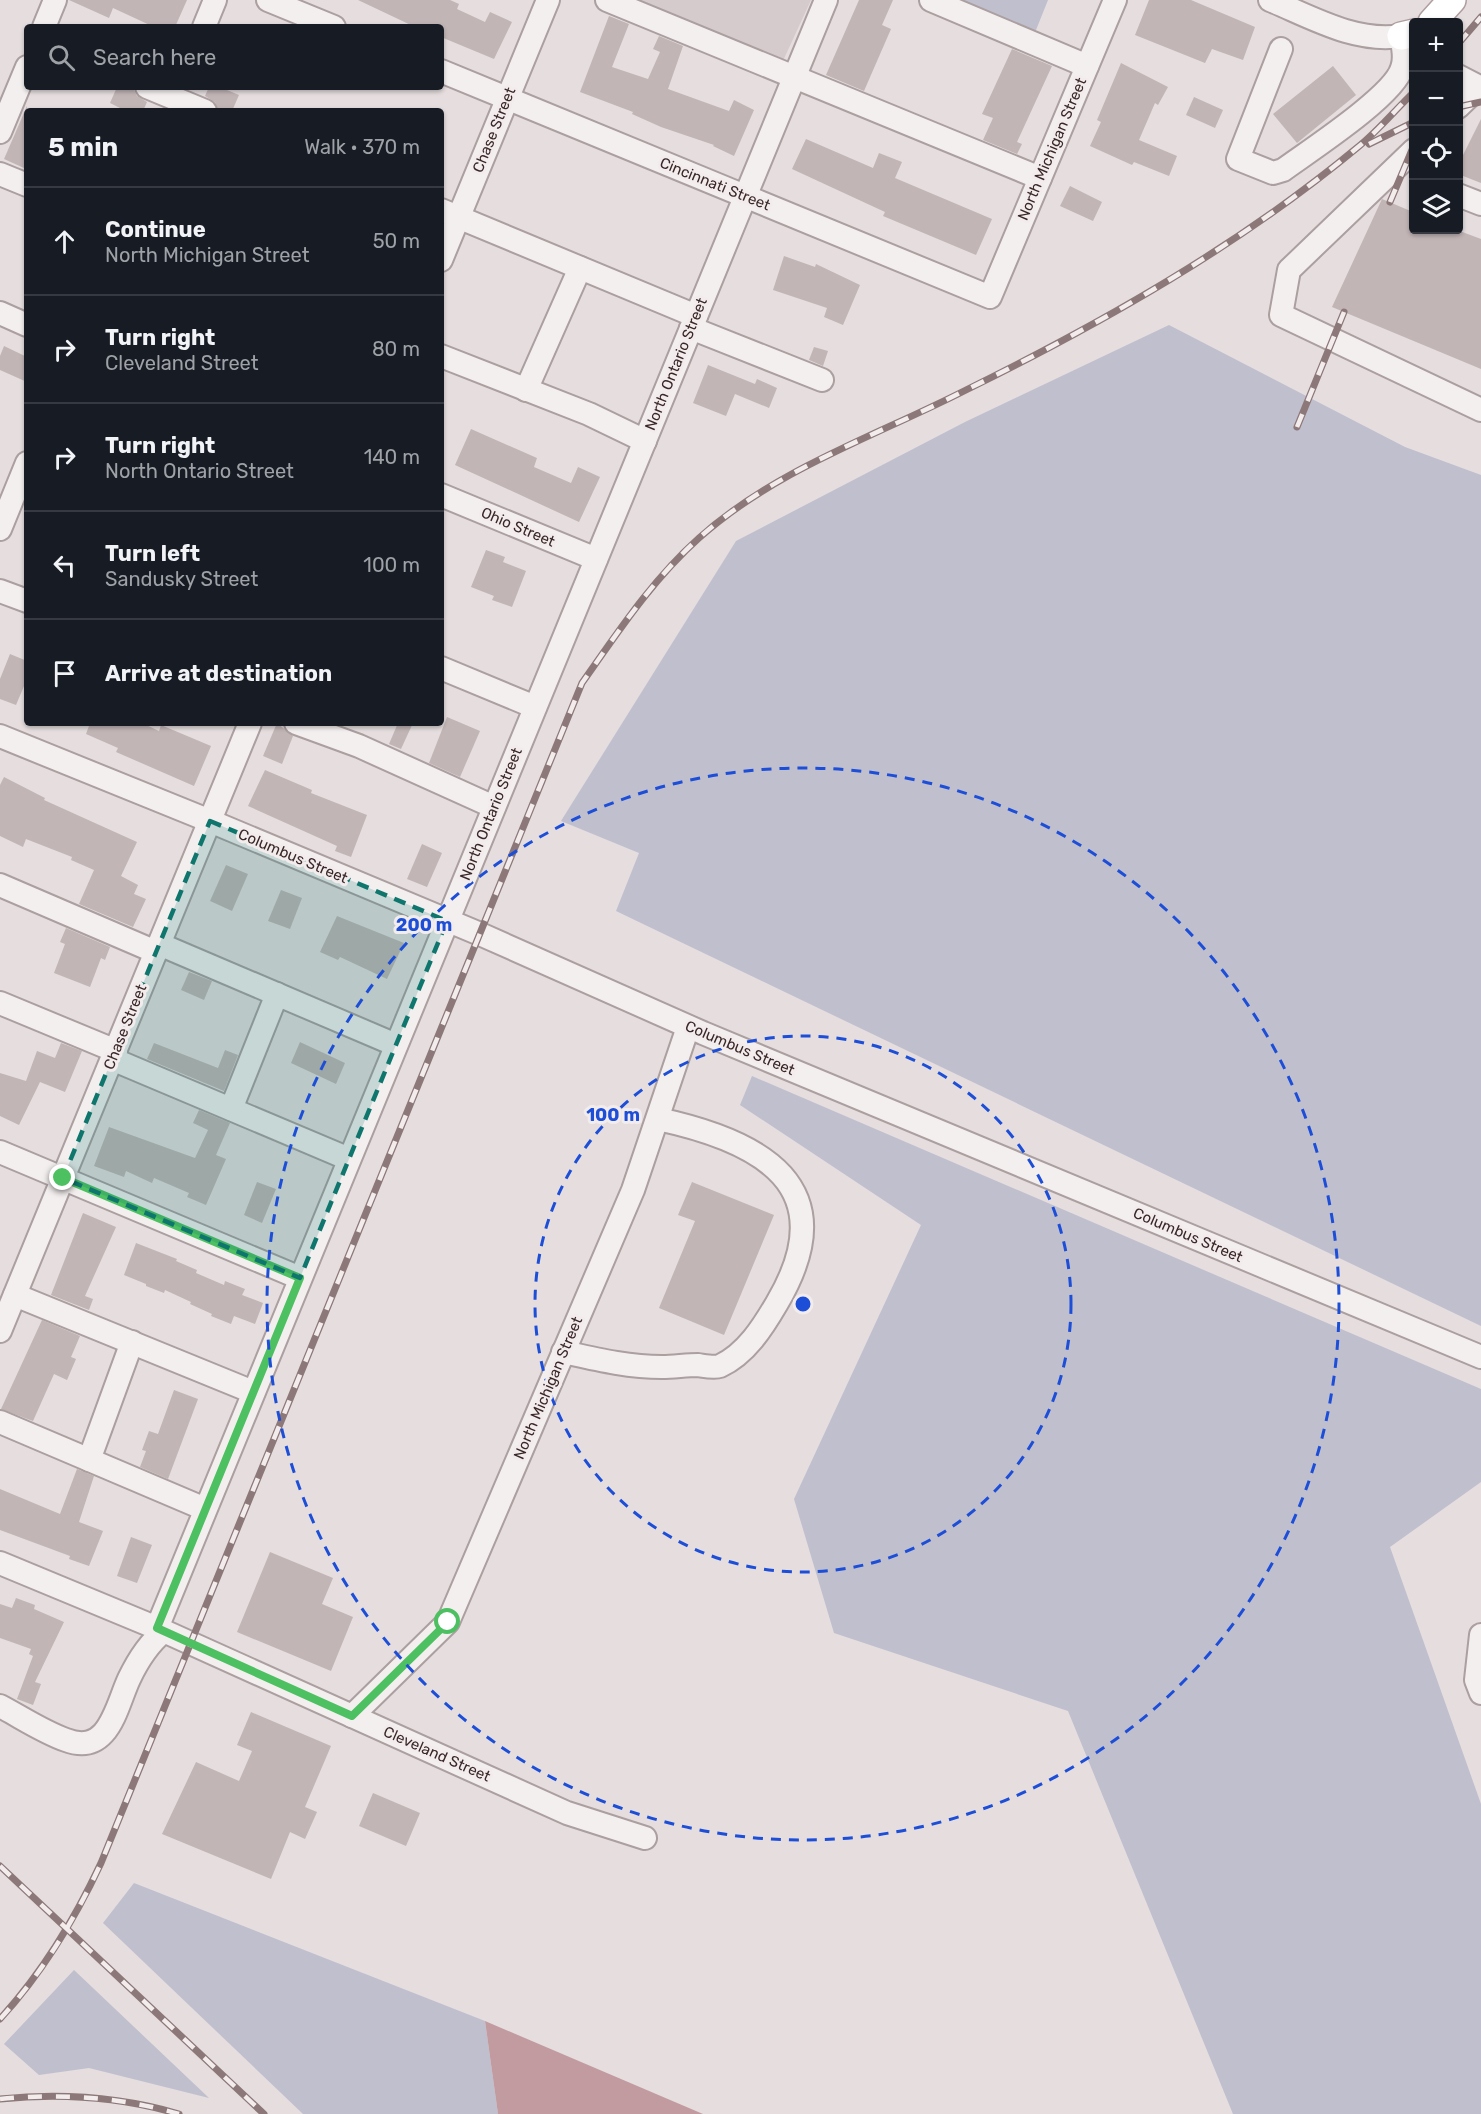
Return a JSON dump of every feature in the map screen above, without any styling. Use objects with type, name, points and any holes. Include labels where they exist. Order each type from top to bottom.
[{"type":"main road","points":[[1436,18],[1452,0]]},
{"type":"street","points":[[45,24],[55,0]]},
{"type":"street","points":[[205,24],[215,0]]},
{"type":"street","points":[[268,0],[327,24]]},
{"type":"street","name":"Chase Street","points":[[444,244],[450,213],[508,99],[548,0]]},
{"type":"street","points":[[608,0],[1040,178]]},
{"type":"street","name":"North Ontario Street","points":[[160,1629],[205,1509],[826,0]]},
{"type":"street","points":[[931,0],[1087,66]]},
{"type":"street","name":"North Michigan Street","points":[[990,297],[1115,0]]},
{"type":"street","points":[[1270,0],[1351,32],[1376,39],[1407,34],[1402,69],[1388,90],[1283,170],[1273,174],[1238,159],[1281,49]]},
{"type":"street","name":"Cincinnati Street","points":[[444,72],[990,297]]},
{"type":"street","points":[[0,132],[24,74]]},
{"type":"street","points":[[1463,78],[1480,87],[1463,102]]},
{"type":"street","points":[[154,90],[198,108]]},
{"type":"street","points":[[1404,173],[1289,270],[1281,315],[1481,410]]},
{"type":"street","points":[[0,174],[24,184]]},
{"type":"street","points":[[1463,197],[1481,204]]},
{"type":"street","points":[[450,213],[580,268],[822,380]]},
{"type":"street","points":[[526,390],[580,268]]},
{"type":"street","points":[[0,313],[24,324]]},
{"type":"street","points":[[444,357],[589,414],[645,441]]},
{"type":"street","points":[[0,529],[18,477]]},
{"type":"street","name":"Ohio Street","points":[[444,496],[596,559]]},
{"type":"street","points":[[0,591],[24,601]]},
{"type":"street","points":[[444,669],[535,707]]},
{"type":"street","name":"Chase Street","points":[[0,1331],[249,726]]},
{"type":"street","points":[[304,726],[359,746],[494,807]]},
{"type":"street","name":"Columbus Street","points":[[0,736],[210,821],[447,921],[688,1027],[1481,1357]]},
{"type":"street","points":[[0,885],[277,994],[396,1045]]},
{"type":"street","points":[[231,1109],[277,994]]},
{"type":"street","points":[[0,1003],[231,1109],[349,1159]]},
{"type":"street","name":"North Michigan Street","points":[[352,1716],[448,1622],[633,1190],[688,1027]]},
{"type":"street","points":[[563,1352],[624,1364],[718,1367],[742,1353],[790,1281],[800,1245],[801,1213],[794,1190],[788,1182],[776,1168],[744,1145],[705,1129],[658,1119]]},
{"type":"street","points":[[0,1152],[300,1278]]},
{"type":"street","points":[[15,1295],[253,1392]]},
{"type":"street","points":[[89,1460],[132,1342]]},
{"type":"street","points":[[0,1422],[205,1509]]},
{"type":"street","name":"Cleveland Street","points":[[0,1563],[160,1629],[567,1813],[645,1838]]},
{"type":"street","points":[[0,1706],[67,1741],[90,1743],[101,1736],[114,1718],[129,1679],[149,1643],[160,1629]]},
{"type":"street","points":[[1481,1635],[1476,1680],[1481,1693]]},
{"type":"highlighted area","points":[[210,821],[447,921],[300,1278],[63,1178]]},
{"type":"shaded area","points":[[628,0],[811,0],[782,63]]},
{"type":"shaded area","points":[[948,0],[1048,0],[1034,35]]},
{"type":"shaded area","points":[[1169,325],[1405,447],[1481,475],[1481,1326],[616,911],[639,853],[561,821],[736,541],[965,422]]},
{"type":"shaded area","points":[[752,1076],[1481,1389],[1481,1482],[1390,1547],[1481,1804],[1481,2114],[1233,2114],[1068,1711],[834,1633],[794,1499],[921,1225],[740,1105]]},
{"type":"shaded area","points":[[134,1883],[485,2021],[498,2114],[303,2114],[103,1923]]},
{"type":"shaded area","points":[[74,1970],[209,2098],[89,2068],[39,2075],[4,2044]]},
{"type":"shaded area","points":[[485,2021],[703,2114],[498,2114]]},
{"type":"building","points":[[69,0],[187,0],[176,24],[148,24],[113,8],[109,18]]},
{"type":"building","points":[[358,0],[450,0],[459,4],[457,9],[485,22],[490,12],[512,22],[494,59],[444,38],[444,24],[409,24]]},
{"type":"building","points":[[859,0],[893,0],[882,25],[891,29],[864,91],[826,75]]},
{"type":"building","points":[[1149,0],[1191,0],[1255,27],[1243,60],[1212,49],[1205,63],[1135,35]]},
{"type":"building","points":[[609,16],[629,24],[612,67],[648,79],[660,52],[653,49],[659,36],[683,46],[668,89],[729,111],[734,100],[754,110],[734,156],[714,145],[661,127],[632,114],[633,112],[580,92]]},
{"type":"building","points":[[1012,49],[1052,66],[1017,142],[1022,144],[1017,154],[983,140],[993,118],[982,114]]},
{"type":"building","points":[[1121,63],[1168,87],[1158,105],[1155,103],[1139,140],[1177,156],[1169,176],[1134,162],[1132,165],[1090,146],[1101,122],[1097,120]]},
{"type":"building","points":[[1333,66],[1356,95],[1297,143],[1273,114]]},
{"type":"building","points":[[116,90],[134,90],[137,96],[147,102],[144,108],[120,108],[110,103]]},
{"type":"building","points":[[208,90],[227,90],[239,95],[233,108],[217,108],[215,102],[205,96]]},
{"type":"building","points":[[1194,97],[1223,110],[1215,128],[1186,115]]},
{"type":"building","points":[[24,113],[24,168],[4,159]]},
{"type":"building","points":[[1481,119],[1481,183],[1463,176],[1463,155]]},
{"type":"building","points":[[806,139],[873,168],[879,153],[902,162],[895,178],[992,219],[976,255],[883,216],[885,212],[792,169]]},
{"type":"building","points":[[1070,186],[1102,202],[1093,221],[1060,206]]},
{"type":"building","points":[[1382,199],[1409,210],[1409,234],[1463,232],[1481,239],[1481,369],[1332,307]]},
{"type":"building","points":[[784,256],[815,267],[816,264],[860,285],[843,325],[824,317],[827,308],[773,290]]},
{"type":"building","points":[[4,346],[24,356],[24,381],[0,370],[0,356]]},
{"type":"building","points":[[814,347],[828,351],[823,366],[809,360]]},
{"type":"building","points":[[708,365],[755,384],[757,379],[777,388],[769,408],[735,394],[726,416],[693,403]]},
{"type":"building","points":[[471,429],[537,458],[534,467],[571,483],[578,467],[600,477],[579,522],[455,465]]},
{"type":"building","points":[[486,550],[505,557],[503,562],[526,571],[512,607],[492,600],[494,596],[471,587]]},
{"type":"building","points":[[10,654],[24,660],[24,686],[16,705],[0,699],[0,679]]},
{"type":"building","points":[[447,717],[480,731],[460,777],[429,763]]},
{"type":"building","points":[[89,726],[148,726],[159,731],[161,726],[163,726],[211,746],[194,786],[116,752],[118,748],[86,734]]},
{"type":"building","points":[[276,726],[281,726],[293,736],[282,764],[263,756]]},
{"type":"building","points":[[397,726],[412,726],[401,749],[389,744]]},
{"type":"building","points":[[265,770],[312,790],[311,793],[367,815],[351,857],[335,851],[337,846],[248,806]]},
{"type":"building","points":[[4,777],[45,798],[44,800],[137,842],[121,876],[138,885],[134,894],[146,899],[133,927],[79,904],[94,870],[71,860],[72,857],[26,839],[23,847],[0,836],[0,785]]},
{"type":"building","points":[[422,844],[442,853],[427,887],[407,879]]},
{"type":"building","points":[[226,865],[248,874],[232,911],[210,901]]},
{"type":"building","points":[[281,890],[302,898],[290,929],[268,921]]},
{"type":"building","points":[[337,916],[404,943],[387,979],[340,957],[338,960],[320,952]]},
{"type":"building","points":[[66,928],[110,947],[105,960],[101,958],[90,987],[54,973],[65,944],[60,942]]},
{"type":"building","points":[[189,972],[212,981],[204,1000],[181,990]]},
{"type":"building","points":[[300,1042],[345,1063],[336,1084],[291,1063]]},
{"type":"building","points":[[61,1043],[82,1051],[65,1092],[40,1082],[19,1125],[0,1116],[0,1073],[26,1081],[37,1051],[55,1058]]},
{"type":"building","points":[[154,1043],[218,1068],[225,1050],[238,1055],[224,1091],[147,1059]]},
{"type":"building","points":[[199,1110],[230,1123],[216,1155],[226,1159],[206,1205],[187,1197],[189,1193],[154,1178],[152,1183],[126,1171],[124,1177],[94,1166],[109,1127],[195,1158],[208,1130],[193,1123]]},
{"type":"building","points":[[257,1182],[276,1189],[262,1223],[244,1215]]},
{"type":"building","points":[[692,1182],[774,1215],[724,1335],[659,1308],[695,1221],[678,1215]]},
{"type":"building","points":[[83,1213],[116,1227],[85,1296],[93,1299],[89,1310],[51,1295]]},
{"type":"building","points":[[136,1243],[177,1259],[176,1261],[197,1270],[196,1273],[224,1285],[225,1281],[245,1289],[242,1295],[263,1303],[255,1324],[234,1316],[231,1324],[211,1316],[212,1314],[190,1304],[191,1302],[165,1290],[164,1293],[124,1275]]},
{"type":"building","points":[[42,1320],[80,1336],[71,1357],[76,1359],[67,1380],[54,1374],[33,1421],[1,1409]]},
{"type":"building","points":[[174,1390],[198,1399],[168,1479],[140,1467],[146,1451],[142,1450],[149,1431],[158,1434]]},
{"type":"building","points":[[77,1469],[94,1476],[79,1522],[103,1531],[89,1566],[69,1559],[70,1556],[0,1530],[0,1489],[60,1514]]},
{"type":"building","points":[[131,1537],[152,1545],[137,1583],[117,1576]]},
{"type":"building","points":[[270,1552],[333,1578],[322,1604],[353,1617],[331,1671],[237,1632]]},
{"type":"building","points":[[16,1598],[35,1605],[34,1609],[64,1622],[35,1682],[41,1684],[33,1705],[17,1699],[33,1656],[29,1654],[31,1649],[0,1638],[0,1604],[12,1608]]},
{"type":"building","points":[[251,1712],[331,1746],[305,1807],[317,1812],[305,1839],[290,1832],[271,1879],[162,1834],[196,1762],[239,1781],[252,1751],[237,1745]]},
{"type":"building","points":[[373,1793],[420,1813],[406,1846],[359,1826]]},
{"type":"railway","points":[[1463,38],[1481,17]]},
{"type":"railway","points":[[0,2019],[44,1964],[80,1905],[101,1863],[582,683],[622,626],[682,554],[729,514],[761,492],[828,455],[1018,364],[1170,280],[1313,183],[1365,141],[1409,97]]},
{"type":"railway","points":[[1463,106],[1481,102]]},
{"type":"railway","points":[[1369,144],[1409,124]]},
{"type":"railway","points":[[1390,202],[1409,157]]},
{"type":"railway","points":[[1297,427],[1344,312]]},
{"type":"railway","points":[[0,1866],[264,2114]]},
{"type":"railway","points":[[0,2099],[45,2096],[90,2098],[113,2100],[179,2114]]},
{"type":"route","points":[[63,1178],[300,1278],[157,1628],[352,1716],[448,1622]]}]
